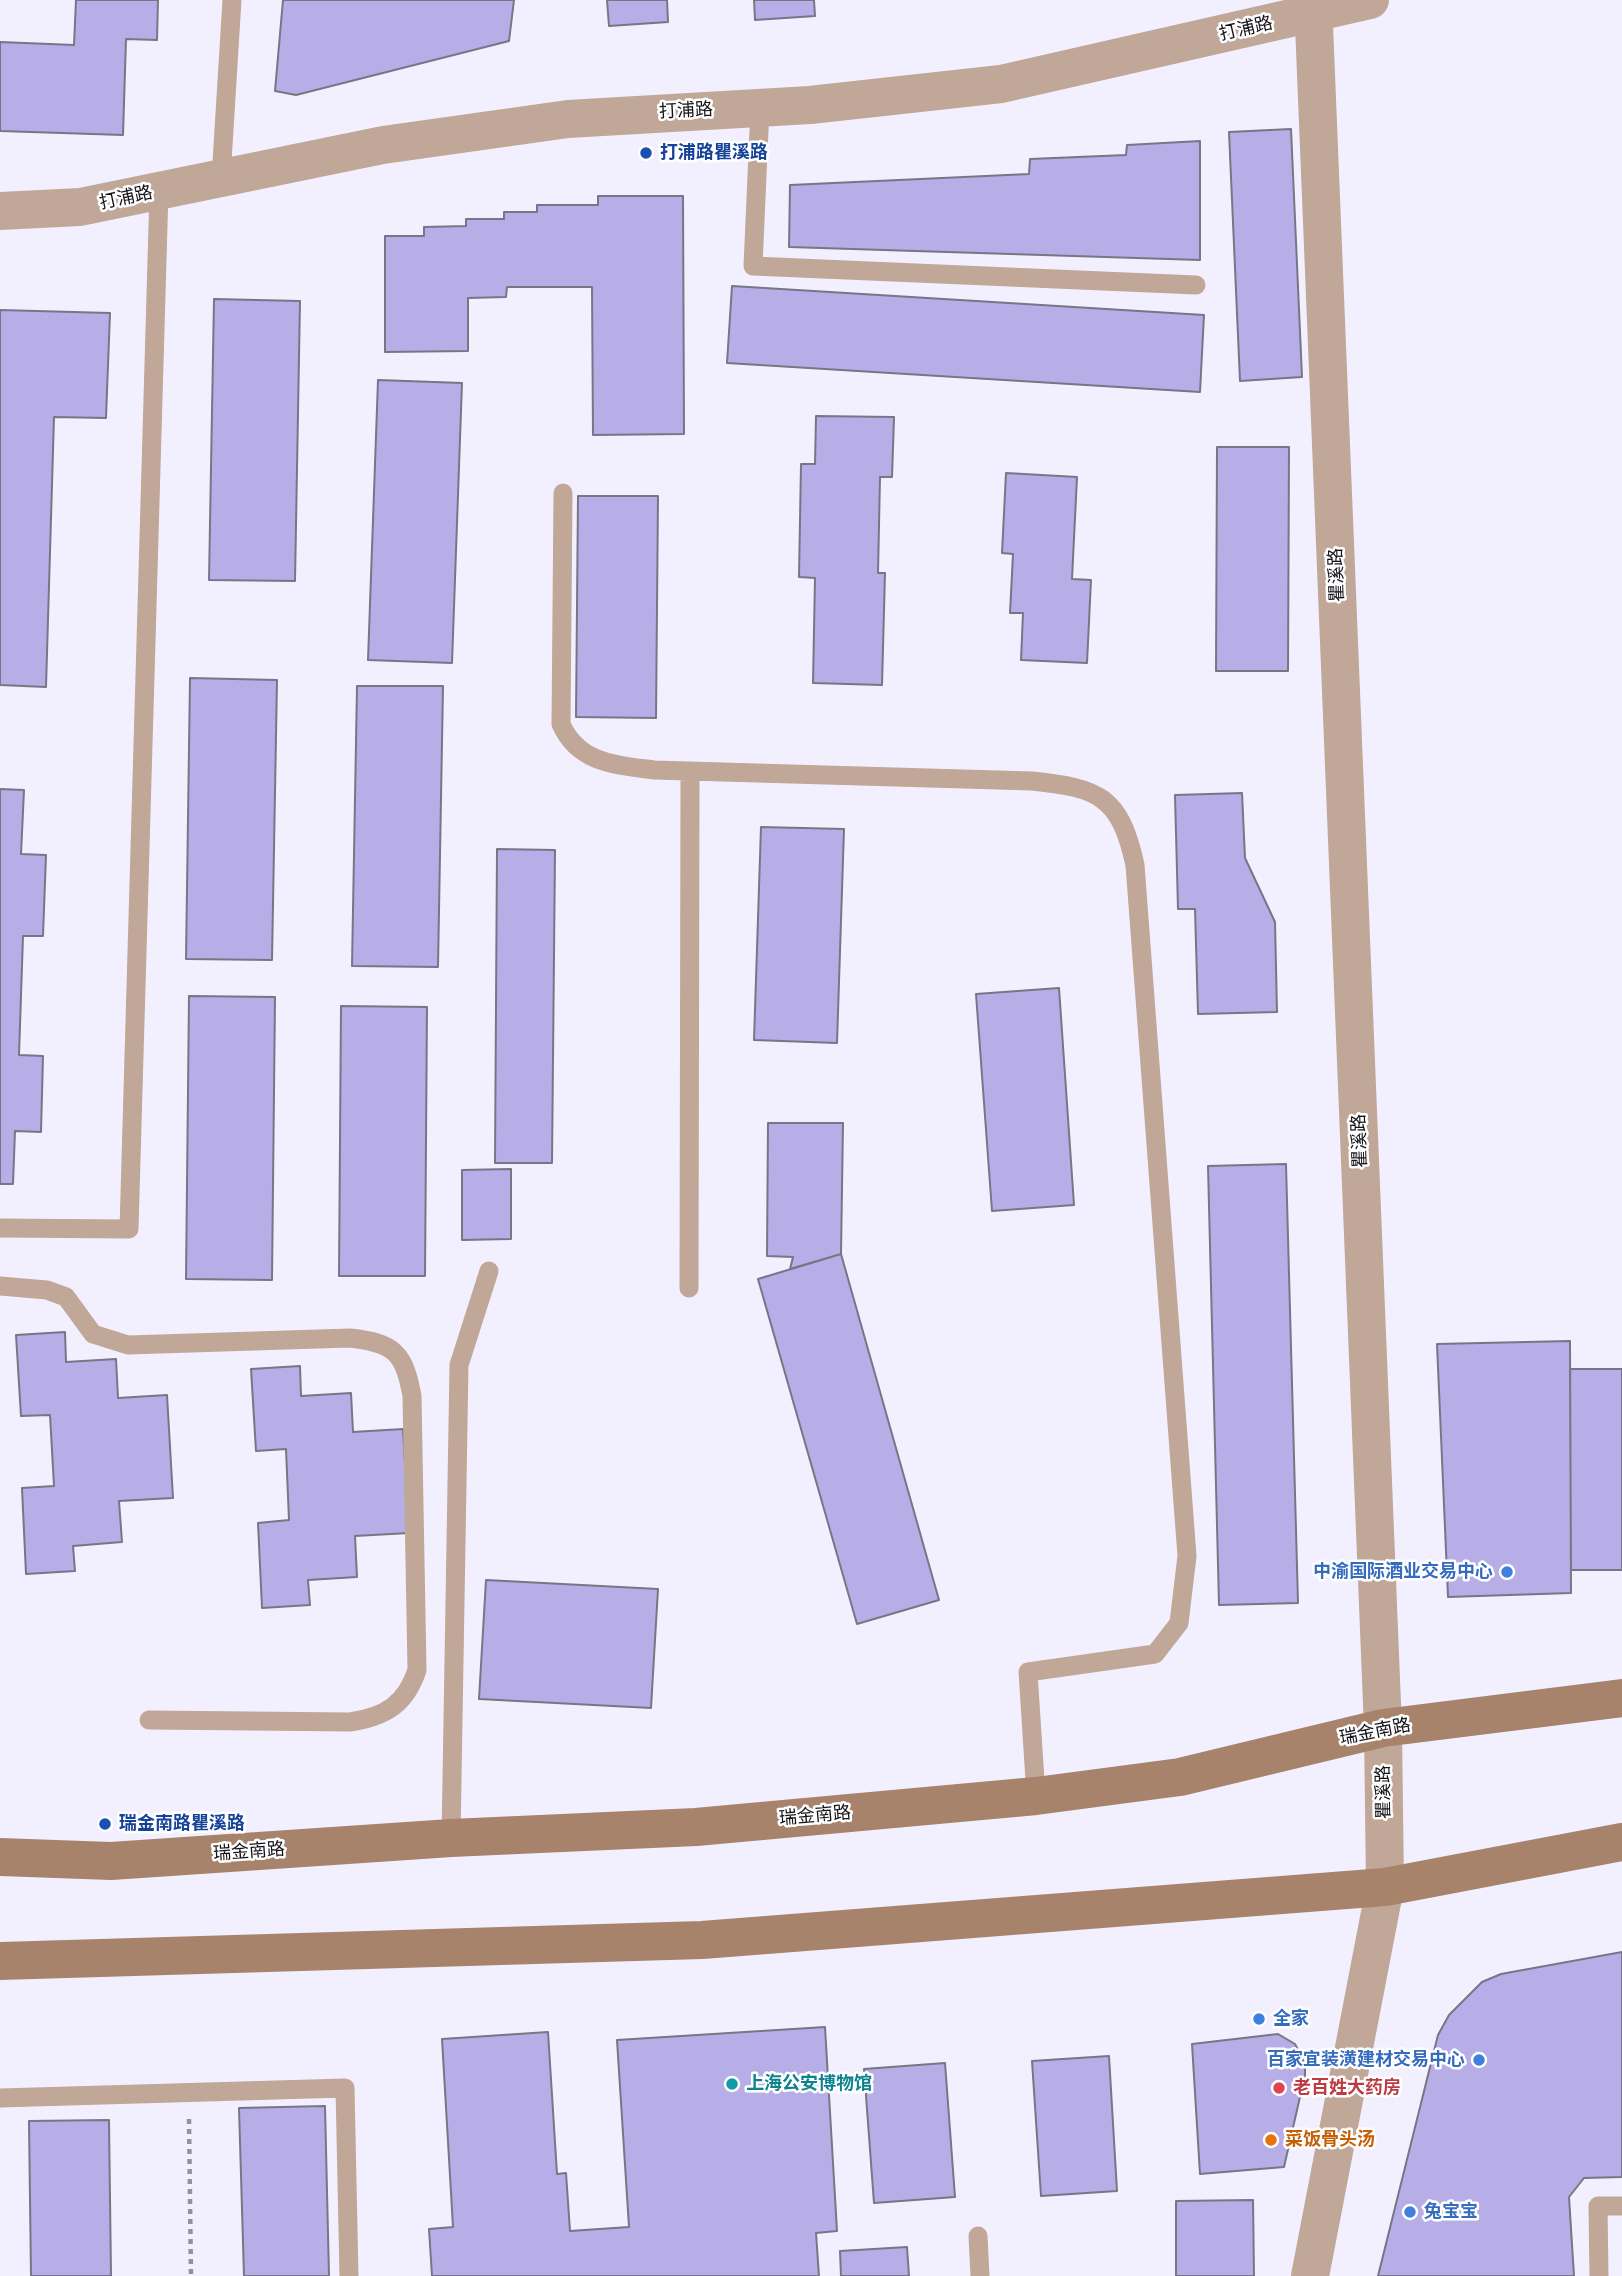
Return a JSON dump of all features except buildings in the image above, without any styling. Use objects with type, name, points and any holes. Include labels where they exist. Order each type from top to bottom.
[{"type":"main road","name":"瑞金南路","points":[[0,1857],[110,1861],[451,1838],[696,1827],[1036,1796],[1180,1777],[1383,1728],[1622,1698]]},
{"type":"main road","points":[[0,1961],[702,1940],[1385,1887],[1622,1842]]},
{"type":"street","name":"打浦路","points":[[0,211],[80,207],[383,145],[568,119],[760,108],[1001,84],[1314,7],[1370,0]]},
{"type":"street","name":"瞿溪路","points":[[1310,2276],[1385,1887],[1383,1728],[1314,7]]},
{"type":"lane","points":[[221,178],[232,0]]},
{"type":"lane","points":[[760,108],[753,266],[1196,285]]},
{"type":"lane","points":[[0,1228],[129,1229],[159,191]]},
{"type":"lane","points":[[563,493],[561,724],[569,743],[588,756],[619,766],[690,771],[1032,780],[1073,785],[1105,800],[1127,828],[1135,865],[1187,1556],[1179,1623],[1155,1654],[1028,1672],[1036,1796]]},
{"type":"lane","points":[[689,1288],[690,771]]},
{"type":"lane","points":[[451,1838],[459,1366],[489,1270]]},
{"type":"lane","points":[[0,1286],[47,1290],[66,1297],[93,1334],[128,1345],[350,1338],[376,1341],[393,1349],[406,1365],[412,1396],[417,1657],[417,1670],[411,1689],[395,1708],[372,1719],[351,1722],[149,1720]]},
{"type":"lane","points":[[0,2098],[345,2088],[349,2276]]},
{"type":"lane","points":[[1598,2276],[1598,2206],[1622,2206]]},
{"type":"lane","points":[[978,2236],[980,2276]]},
{"type":"path","points":[[189,2093],[191,2276]]},
{"type":"place","name":"打浦路瞿溪路","points":[[646,153]]},
{"type":"place","name":"中渝国际酒业交易中心","points":[[1507,1572]]},
{"type":"place","name":"瑞金南路瞿溪路","points":[[105,1824]]},
{"type":"place","name":"全家","points":[[1259,2019]]},
{"type":"place","name":"百家宜装潢建材交易中心","points":[[1479,2060]]},
{"type":"place","name":"上海公安博物馆","points":[[732,2084]]},
{"type":"place","name":"老百姓大药房","points":[[1279,2088]]},
{"type":"place","name":"菜饭骨头汤","points":[[1271,2140]]},
{"type":"place","name":"兔宝宝","points":[[1410,2212]]}]
